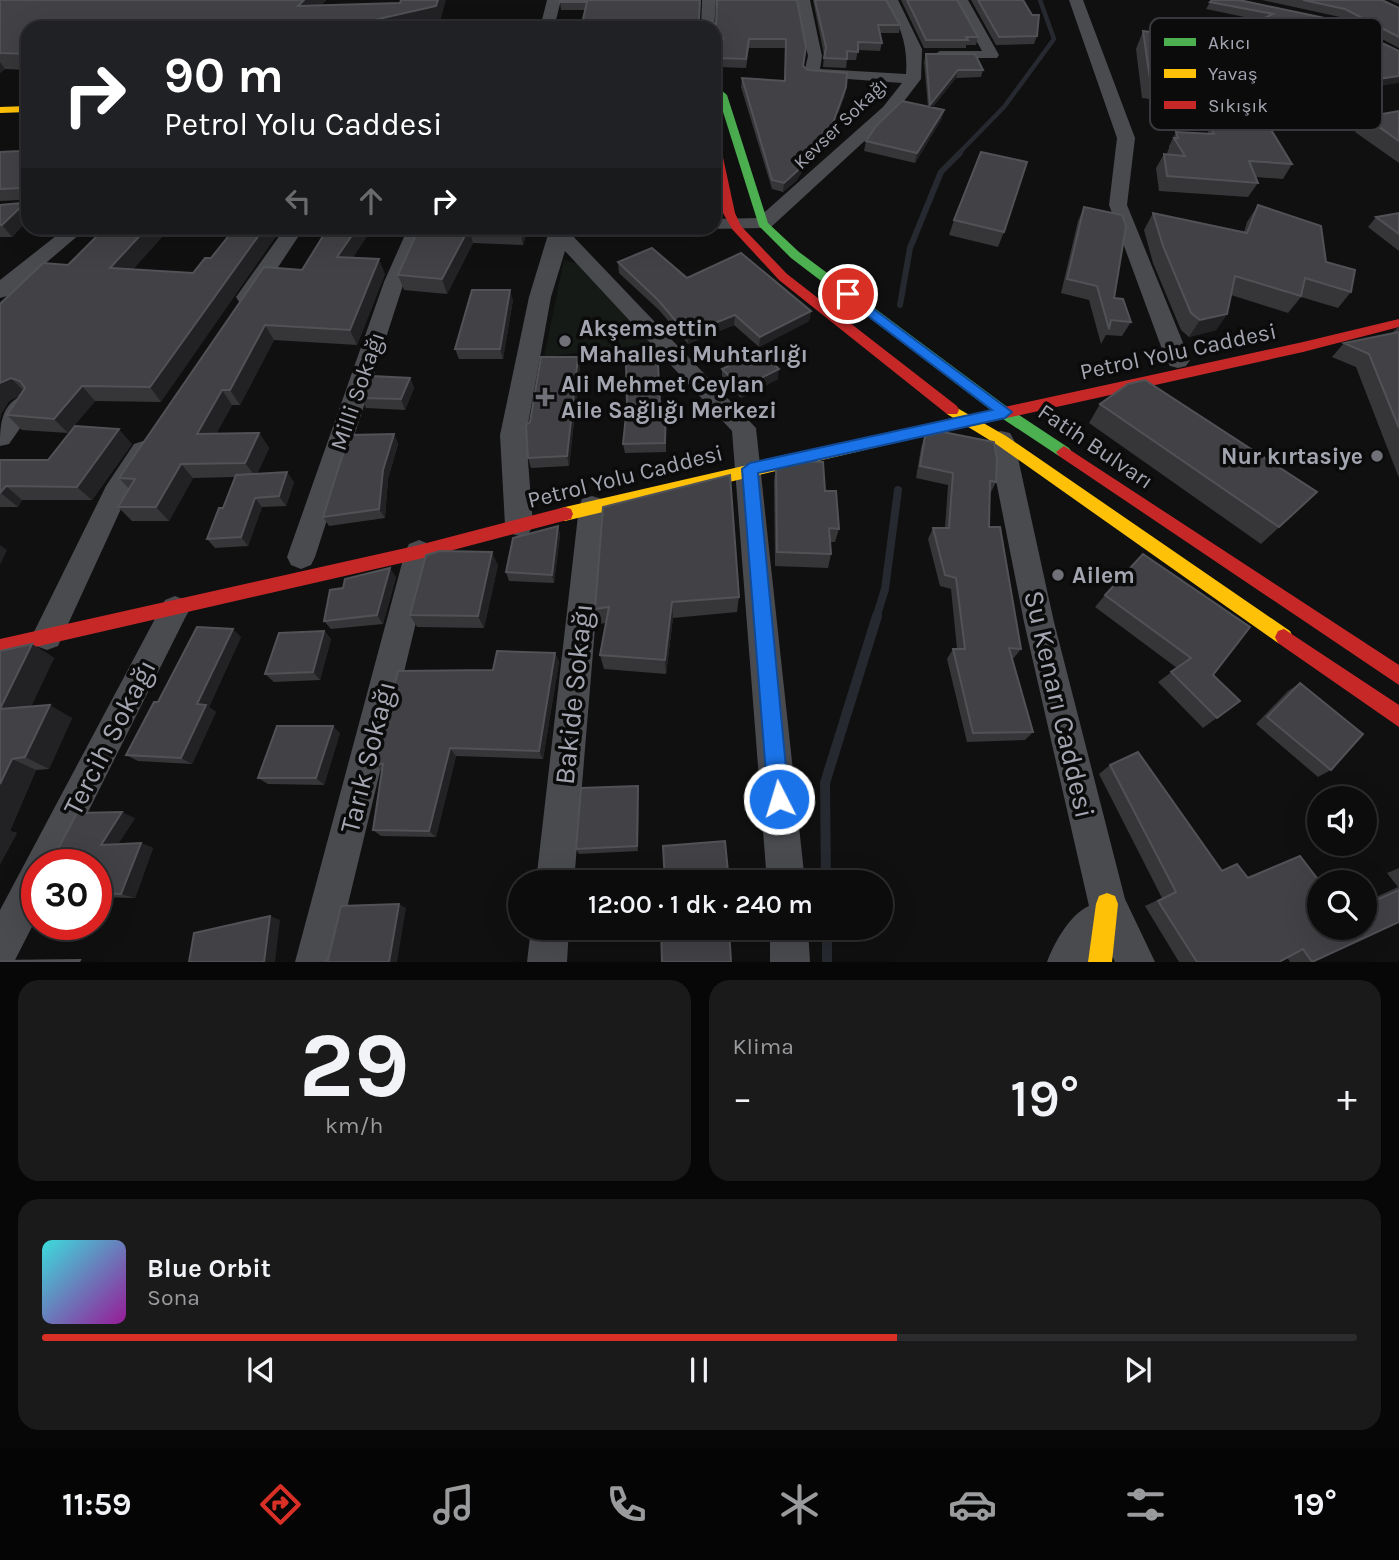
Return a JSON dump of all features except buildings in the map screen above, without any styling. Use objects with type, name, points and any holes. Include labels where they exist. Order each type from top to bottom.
[{"type":"main road","name":"Fatih Bulvarı","points":[[721,94],[763,224],[795,255],[986,399],[1003,426],[1399,717]]},
{"type":"main road","points":[[0,97],[21,97]]},
{"type":"main road","points":[[0,110],[21,109]]},
{"type":"main road","name":"Fatih Bulvarı","points":[[721,175],[729,213],[736,227],[783,277],[965,420],[1003,426],[1399,675]]},
{"type":"main road","name":"Petrol Yolu Caddesi","points":[[0,647],[56,616],[175,609],[419,552],[519,512],[592,507],[748,458],[965,420],[1003,426],[1399,323]]},
{"type":"main road","name":"Petrol Yolu Caddesi","points":[[1069,382],[1178,359],[1303,347]]},
{"type":"main road","points":[[922,414],[1014,393]]},
{"type":"main road","name":"Petrol Yolu Caddesi","points":[[558,499],[649,478]]},
{"type":"main road","points":[[1100,961],[1107,904]]},
{"type":"street","points":[[549,21],[554,0]]},
{"type":"street","points":[[708,21],[709,0]]},
{"type":"street","points":[[803,0],[815,56],[812,73],[913,79]]},
{"type":"street","name":"Kevser Sokağı","points":[[763,224],[889,110],[913,79],[914,55],[910,38],[890,0]]},
{"type":"street","points":[[914,55],[992,55],[961,0]]},
{"type":"street","points":[[1076,0],[1126,138],[1118,205],[1178,359]]},
{"type":"street","points":[[721,226],[763,224]]},
{"type":"street","points":[[4,284],[68,235]]},
{"type":"street","points":[[235,314],[289,235]]},
{"type":"street","name":"Milli Sokağı","points":[[301,557],[394,282],[414,235]]},
{"type":"street","points":[[519,512],[513,435],[540,297],[559,235]]},
{"type":"street","points":[[564,235],[744,428],[785,870]]},
{"type":"street","points":[[0,437],[25,404]]},
{"type":"street","points":[[56,616],[115,493],[160,426]]},
{"type":"street","name":"Su Kenarı Caddesi","points":[[1003,426],[1039,622],[1107,904],[1136,961]]},
{"type":"street","name":"Bakide Sokağı","points":[[556,870],[592,507]]},
{"type":"street","name":"Tarık Sokağı","points":[[314,961],[419,552]]},
{"type":"street","name":"Tercih Sokağı","points":[[51,849],[175,609]]},
{"type":"street","points":[[1066,961],[1107,904]]},
{"type":"street","points":[[0,949],[21,909]]},
{"type":"street","points":[[547,961],[549,940]]},
{"type":"street","points":[[789,940],[790,961]]},
{"type":"shaded area","points":[[564,260],[577,263],[655,343],[544,357]]},
{"type":"waterway","points":[[958,154],[1004,107],[1054,39],[1040,0]]},
{"type":"waterway","points":[[900,305],[910,248],[941,172],[960,153]]},
{"type":"waterway","points":[[876,618],[885,589],[898,490]]},
{"type":"waterway","points":[[826,870],[825,783],[877,616]]},
{"type":"waterway","points":[[827,940],[827,962]]},
{"type":"traffic: fast","points":[[721,94],[763,224],[795,255],[1005,413],[1064,452]]},
{"type":"traffic: slow","points":[[0,110],[21,109]]},
{"type":"traffic: slow","points":[[952,410],[1001,440],[1284,637]]},
{"type":"traffic: slow","points":[[565,514],[940,427]]},
{"type":"traffic: slow","points":[[1100,962],[1107,904]]},
{"type":"traffic: jam","points":[[721,173],[729,213],[736,227],[783,277],[952,410]]},
{"type":"traffic: jam","points":[[940,427],[1303,347],[1399,323]]},
{"type":"traffic: jam","points":[[1064,452],[1399,676]]},
{"type":"traffic: jam","points":[[0,647],[419,552],[565,514]]},
{"type":"traffic: jam","points":[[1284,637],[1399,717]]},
{"type":"place","name":"Akşemsettin Mahallesi Muhtarlığı","points":[[565,341]]},
{"type":"place","name":"Ali Mehmet Ceylan Aile Sağlığı Merkezi","points":[[545,397]]},
{"type":"place","name":"Nur kırtasiye","points":[[1377,456]]},
{"type":"place","name":"Ailem","points":[[1058,575]]},
{"type":"route","points":[[779,799],[750,469],[1005,412],[848,294]]}]
